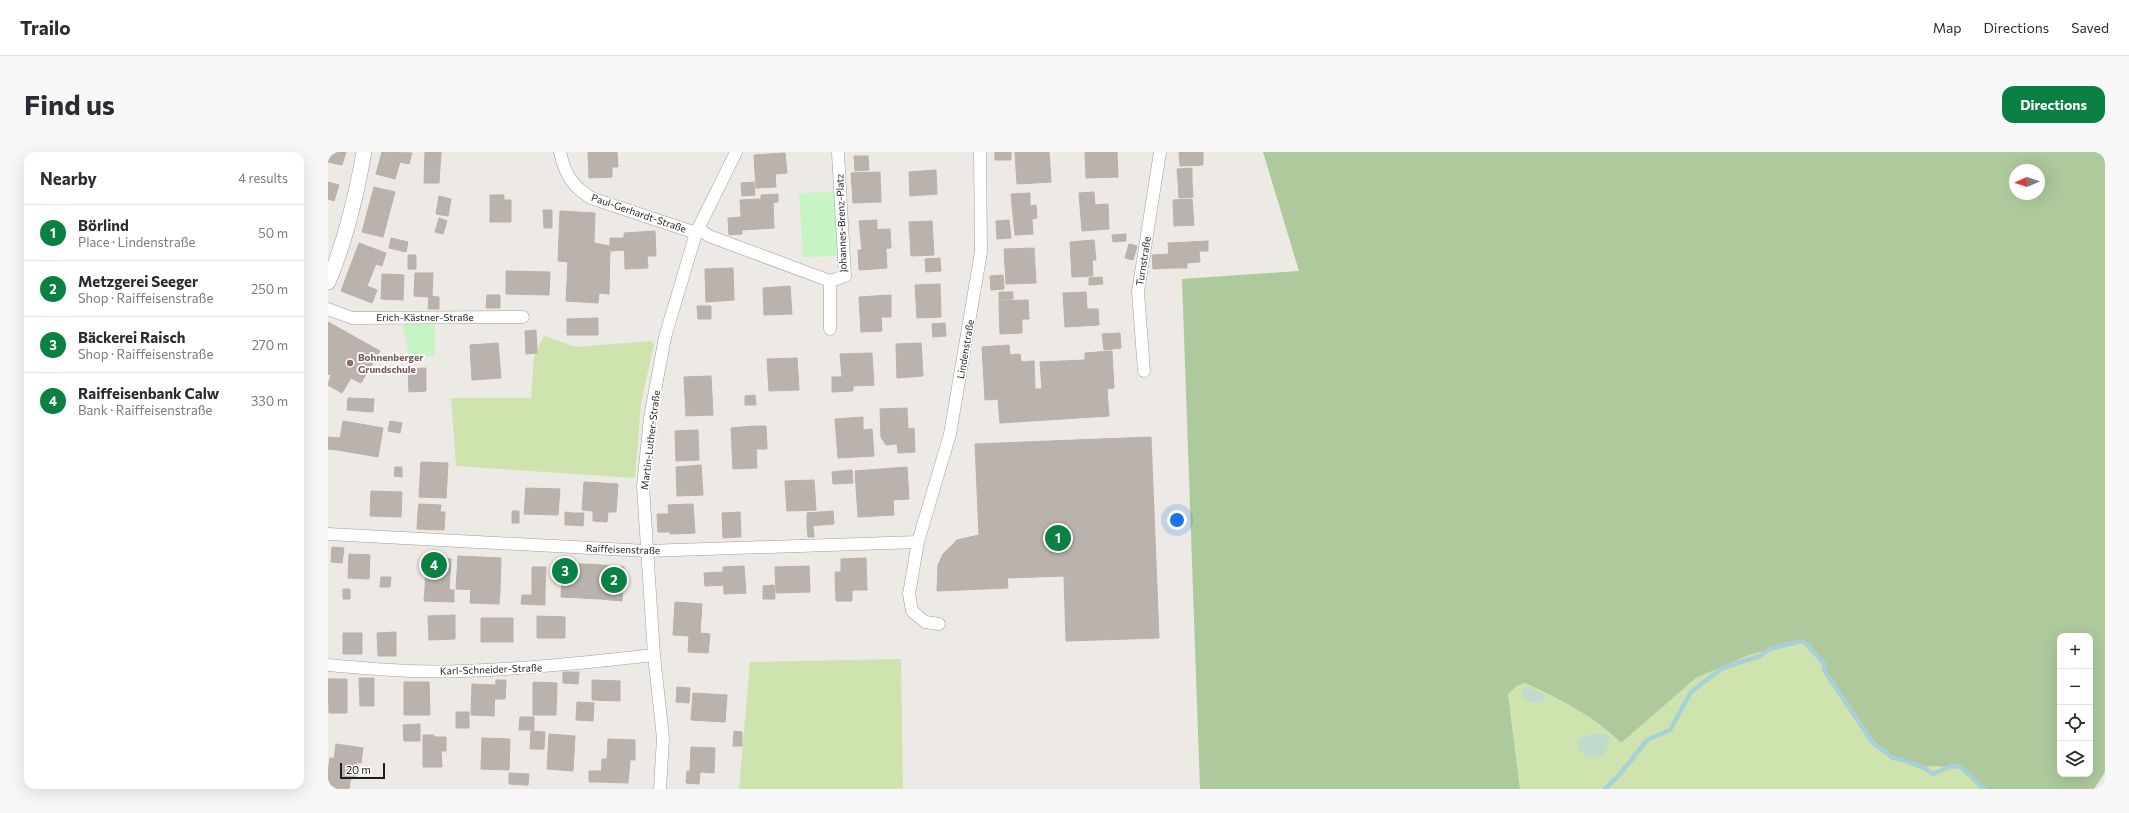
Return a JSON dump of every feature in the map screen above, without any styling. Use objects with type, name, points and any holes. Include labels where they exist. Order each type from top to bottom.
[{"type":"street","points":[[328,282],[342,248],[350,221],[364,152]]},
{"type":"street","name":"Paul-Gerhardt-Straße","points":[[560,152],[565,171],[577,189],[591,198],[697,231],[830,281]]},
{"type":"street","name":"Martin-Luther-Straße","points":[[660,789],[663,738],[654,655],[643,486],[650,418],[665,337],[697,231],[736,152]]},
{"type":"street","name":"Lindenstraße","points":[[939,624],[925,622],[912,611],[909,594],[918,542],[950,434],[981,252],[980,152]]},
{"type":"street","name":"Turnstraße","points":[[1144,371],[1138,292],[1160,152]]},
{"type":"street","name":"Johannes-Brenz-Platz","points":[[830,329],[830,281],[845,276],[838,154]]},
{"type":"street","name":"Erich-Kästner-Straße","points":[[328,309],[352,318],[523,317]]},
{"type":"street","name":"Raiffeisenstraße","points":[[328,534],[647,551],[918,542]]},
{"type":"street","name":"Karl-Schneider-Straße","points":[[328,665],[367,669],[461,672],[540,667],[654,655]]},
{"type":"green space","points":[[1263,152],[2105,152],[2105,772],[2094,789],[1985,789],[1961,767],[1922,766],[1884,753],[1856,718],[1818,660],[1802,641],[1749,655],[1696,678],[1621,743],[1600,724],[1564,702],[1525,683],[1517,686],[1508,694],[1520,789],[1200,789],[1182,279],[1299,271]]},
{"type":"green space","points":[[835,192],[839,256],[803,257],[799,193]]},
{"type":"green space","points":[[435,323],[435,356],[409,357],[403,326],[405,324]]},
{"type":"green space","points":[[544,336],[576,347],[651,341],[654,344],[641,403],[635,478],[456,466],[451,398],[531,398],[534,356]]},
{"type":"green space","points":[[1802,641],[1818,660],[1856,718],[1884,753],[1922,766],[1961,767],[1985,789],[1520,789],[1508,694],[1517,686],[1525,683],[1564,702],[1600,724],[1621,743],[1696,678],[1749,655]]},
{"type":"green space","points":[[901,659],[903,789],[739,789],[750,662]]},
{"type":"green space","points":[[1528,687],[1545,695],[1545,700],[1534,703],[1522,698],[1522,689]]},
{"type":"green space","points":[[1603,733],[1609,736],[1608,744],[1603,754],[1598,757],[1588,756],[1577,748],[1580,738],[1592,734]]},
{"type":"building","points":[[328,152],[346,152],[342,165],[328,162]]},
{"type":"building","points":[[382,152],[412,153],[409,164],[400,162],[395,179],[376,174]]},
{"type":"building","points":[[425,152],[441,152],[439,183],[424,183]]},
{"type":"building","points":[[588,152],[617,152],[618,167],[612,167],[612,177],[589,178]]},
{"type":"building","points":[[995,152],[1011,152],[1011,160],[995,160]]},
{"type":"building","points":[[1015,152],[1049,152],[1051,182],[1017,184]]},
{"type":"building","points":[[1085,152],[1117,152],[1118,177],[1086,178]]},
{"type":"building","points":[[1179,152],[1203,152],[1203,165],[1180,166]]},
{"type":"building","points":[[785,153],[787,173],[775,174],[776,187],[756,188],[754,155]]},
{"type":"building","points":[[854,156],[868,156],[869,170],[855,171]]},
{"type":"building","points":[[1192,168],[1192,182],[1178,182],[1177,169]]},
{"type":"building","points":[[936,170],[937,194],[910,196],[909,172]]},
{"type":"building","points":[[880,172],[881,202],[853,203],[851,173]]},
{"type":"building","points":[[328,182],[339,185],[334,201],[328,199]]},
{"type":"building","points":[[754,182],[755,195],[742,196],[741,183]]},
{"type":"building","points":[[1178,182],[1192,182],[1193,197],[1179,198]]},
{"type":"building","points":[[374,187],[395,192],[383,237],[362,232]]},
{"type":"building","points":[[1094,192],[1095,205],[1080,206],[1079,193]]},
{"type":"building","points":[[1030,193],[1030,206],[1036,205],[1037,218],[1032,219],[1033,234],[1015,235],[1011,194]]},
{"type":"building","points":[[778,194],[778,202],[761,203],[761,195]]},
{"type":"building","points":[[490,195],[504,195],[504,200],[511,200],[511,222],[490,222]]},
{"type":"building","points":[[439,196],[451,199],[448,216],[436,214]]},
{"type":"building","points":[[761,199],[761,203],[773,202],[774,228],[742,230],[740,200]]},
{"type":"building","points":[[1192,199],[1194,225],[1174,226],[1173,200]]},
{"type":"building","points":[[1108,204],[1109,229],[1082,231],[1080,206]]},
{"type":"building","points":[[543,210],[552,210],[552,228],[544,228]]},
{"type":"building","points":[[560,211],[595,213],[594,243],[610,246],[609,294],[599,293],[598,303],[566,301],[568,262],[558,261]]},
{"type":"building","points":[[741,217],[742,234],[729,235],[728,218]]},
{"type":"building","points":[[439,218],[447,221],[443,234],[435,232]]},
{"type":"building","points":[[877,220],[877,229],[860,230],[859,221]]},
{"type":"building","points":[[1009,220],[1011,238],[997,239],[996,221]]},
{"type":"building","points":[[932,221],[934,255],[911,256],[909,222]]},
{"type":"building","points":[[890,229],[891,248],[862,250],[860,230]]},
{"type":"building","points":[[655,231],[656,256],[647,256],[648,268],[625,269],[624,233]]},
{"type":"building","points":[[1126,234],[1126,241],[1113,242],[1112,235]]},
{"type":"building","points":[[391,238],[408,242],[406,252],[389,248]]},
{"type":"building","points":[[610,238],[624,238],[625,250],[610,251]]},
{"type":"building","points":[[1094,240],[1096,260],[1092,260],[1093,276],[1072,277],[1070,242]]},
{"type":"building","points":[[1208,241],[1208,251],[1199,251],[1200,262],[1187,263],[1187,268],[1170,268],[1168,243]]},
{"type":"building","points":[[359,243],[386,253],[382,266],[376,264],[367,286],[377,290],[372,303],[341,291]]},
{"type":"building","points":[[1129,244],[1137,246],[1133,260],[1125,258]]},
{"type":"building","points":[[1034,248],[1036,283],[1006,284],[1004,249]]},
{"type":"building","points":[[886,249],[887,268],[859,270],[858,250]]},
{"type":"building","points":[[1169,254],[1170,268],[1153,269],[1152,255]]},
{"type":"building","points":[[408,255],[416,255],[416,269],[408,269]]},
{"type":"building","points":[[940,258],[941,271],[926,272],[925,259]]},
{"type":"building","points":[[733,268],[734,300],[706,302],[705,269]]},
{"type":"building","points":[[506,271],[550,272],[549,295],[506,294]]},
{"type":"building","points":[[415,273],[433,273],[432,297],[414,296]]},
{"type":"building","points":[[382,274],[404,275],[403,300],[381,299]]},
{"type":"building","points":[[1003,275],[1004,289],[991,290],[990,276]]},
{"type":"building","points":[[1102,277],[1103,284],[1089,285],[1089,278]]},
{"type":"building","points":[[940,284],[941,317],[917,318],[915,285]]},
{"type":"building","points":[[790,286],[792,314],[764,315],[763,288]]},
{"type":"building","points":[[999,292],[1013,292],[1013,299],[999,300]]},
{"type":"building","points":[[1086,292],[1087,309],[1098,309],[1099,325],[1065,327],[1063,293]]},
{"type":"building","points":[[487,295],[500,295],[500,308],[486,308]]},
{"type":"building","points":[[891,295],[891,317],[881,317],[882,331],[861,332],[859,297]]},
{"type":"building","points":[[429,296],[439,297],[439,309],[428,309]]},
{"type":"building","points":[[1028,300],[1029,319],[1022,319],[1022,333],[1000,334],[999,301]]},
{"type":"building","points":[[697,306],[711,306],[711,319],[698,319]]},
{"type":"building","points":[[598,318],[598,335],[567,335],[567,319]]},
{"type":"building","name":"Bohnenberger Grundschule","points":[[328,322],[380,351],[361,383],[351,378],[342,393],[328,385],[331,375],[328,374]]},
{"type":"building","points":[[945,323],[946,336],[933,337],[932,324]]},
{"type":"building","points":[[536,330],[537,353],[526,354],[525,331]]},
{"type":"building","points":[[1120,333],[1121,348],[1104,350],[1102,334]]},
{"type":"building","points":[[498,343],[501,378],[472,380],[470,345]]},
{"type":"building","points":[[921,343],[923,376],[897,378],[896,344]]},
{"type":"building","points":[[1009,345],[1010,355],[1020,354],[1021,362],[1034,361],[1035,389],[1042,389],[1040,362],[1085,360],[1085,353],[1112,351],[1114,388],[1107,389],[1109,416],[1000,423],[998,399],[985,400],[982,347]]},
{"type":"building","points":[[872,353],[874,385],[853,386],[853,391],[832,392],[832,377],[842,377],[840,354]]},
{"type":"building","points":[[797,358],[799,390],[769,391],[767,359]]},
{"type":"building","points":[[426,368],[426,391],[409,392],[408,369]]},
{"type":"building","points":[[711,376],[713,415],[686,416],[684,377]]},
{"type":"building","points":[[755,395],[756,405],[745,405],[745,396]]},
{"type":"building","points":[[348,398],[374,399],[373,412],[347,410]]},
{"type":"building","points":[[907,408],[908,429],[914,428],[915,452],[898,453],[897,444],[886,445],[881,437],[880,409]]},
{"type":"building","points":[[863,417],[863,430],[872,429],[874,456],[838,458],[835,419]]},
{"type":"building","points":[[343,421],[383,428],[378,457],[338,450]]},
{"type":"building","points":[[390,421],[402,423],[400,433],[388,431]]},
{"type":"building","points":[[755,426],[766,426],[767,449],[756,449]]},
{"type":"building","points":[[755,426],[757,468],[733,469],[731,428]]},
{"type":"building","points":[[698,430],[699,460],[676,461],[675,431]]},
{"type":"building","points":[[328,437],[340,438],[338,450],[328,449]]},
{"type":"building","points":[[1151,437],[1159,638],[1066,641],[1064,576],[1007,578],[1008,588],[937,591],[938,565],[943,554],[957,540],[979,535],[975,444]]},
{"type":"building","points":[[421,462],[448,463],[446,498],[419,497]]},
{"type":"building","points":[[701,465],[703,495],[677,496],[676,467]]},
{"type":"building","points":[[395,467],[402,467],[402,477],[394,476]]},
{"type":"building","points":[[907,467],[909,499],[893,500],[894,515],[858,517],[855,471]]},
{"type":"building","points":[[852,470],[853,483],[833,484],[832,472]]},
{"type":"building","points":[[814,480],[816,510],[787,511],[785,481]]},
{"type":"building","points":[[584,482],[618,484],[616,512],[608,512],[607,522],[593,521],[593,511],[582,510]]},
{"type":"building","points":[[526,488],[560,489],[558,515],[524,514]]},
{"type":"building","points":[[371,491],[402,492],[401,517],[370,516]]},
{"type":"building","points":[[419,504],[441,505],[440,512],[418,511]]},
{"type":"building","points":[[693,504],[695,533],[670,534],[670,532],[658,532],[657,514],[669,514],[668,505]]},
{"type":"building","points":[[418,511],[445,512],[444,530],[417,529]]},
{"type":"building","points":[[512,511],[519,511],[519,523],[512,523]]},
{"type":"building","points":[[833,511],[834,524],[807,526],[807,513]]},
{"type":"building","points":[[565,512],[572,513],[572,525],[565,525]]},
{"type":"building","points":[[740,512],[741,537],[723,538],[722,513]]},
{"type":"building","points":[[572,513],[584,513],[583,526],[572,525]]},
{"type":"building","points":[[813,525],[814,537],[808,537],[807,526]]},
{"type":"building","points":[[332,547],[344,548],[342,563],[331,562]]},
{"type":"building","points":[[349,554],[370,555],[369,579],[348,578]]},
{"type":"building","points":[[458,556],[501,558],[500,591],[456,589]]},
{"type":"building","points":[[426,558],[451,559],[449,590],[425,589]]},
{"type":"building","points":[[866,558],[867,590],[852,590],[852,601],[836,601],[835,572],[841,572],[841,559]]},
{"type":"building","points":[[563,563],[602,565],[600,599],[561,597]]},
{"type":"building","points":[[602,565],[624,567],[622,601],[600,599]]},
{"type":"building","points":[[744,566],[746,593],[724,594],[723,567]]},
{"type":"building","points":[[809,566],[810,592],[776,593],[775,567]]},
{"type":"building","points":[[532,567],[546,567],[545,590],[532,590]]},
{"type":"building","points":[[723,572],[724,585],[705,586],[704,573]]},
{"type":"building","points":[[381,577],[391,577],[390,587],[380,587]]},
{"type":"building","points":[[774,585],[775,599],[763,599],[763,586]]},
{"type":"building","points":[[343,589],[350,589],[350,599],[343,599]]},
{"type":"building","points":[[425,589],[454,590],[454,602],[424,601]]},
{"type":"building","points":[[471,590],[500,591],[499,604],[470,603]]},
{"type":"building","points":[[532,590],[545,590],[545,605],[521,604],[522,595],[532,595]]},
{"type":"building","points":[[675,602],[702,604],[700,633],[710,634],[708,653],[688,652],[689,636],[673,635]]},
{"type":"building","points":[[455,615],[455,639],[429,640],[428,616]]},
{"type":"building","points":[[537,616],[565,617],[565,638],[537,638]]},
{"type":"building","points":[[481,618],[513,618],[513,642],[481,642]]},
{"type":"building","points":[[396,632],[396,656],[378,656],[377,633]]},
{"type":"building","points":[[343,633],[362,633],[362,654],[343,654]]},
{"type":"building","points":[[563,672],[579,672],[578,684],[563,683]]},
{"type":"building","points":[[359,678],[374,678],[374,706],[360,706]]},
{"type":"building","points":[[328,679],[347,679],[347,713],[329,713]]},
{"type":"building","points":[[496,680],[506,680],[505,699],[495,699]]},
{"type":"building","points":[[592,680],[620,681],[620,701],[592,700]]},
{"type":"building","points":[[404,682],[429,682],[430,715],[404,715]]},
{"type":"building","points":[[533,682],[557,683],[556,715],[533,715]]},
{"type":"building","points":[[472,684],[495,685],[494,716],[471,715]]},
{"type":"building","points":[[677,687],[690,688],[689,703],[676,702]]},
{"type":"building","points":[[693,693],[727,695],[725,722],[691,720]]},
{"type":"building","points":[[577,702],[594,703],[593,721],[576,720]]},
{"type":"building","points":[[456,712],[469,712],[469,728],[456,728]]},
{"type":"building","points":[[520,717],[534,717],[534,730],[519,730]]},
{"type":"building","points":[[420,724],[420,741],[404,741],[403,725]]},
{"type":"building","points":[[531,731],[545,732],[544,749],[530,749]]},
{"type":"building","points":[[734,731],[742,732],[742,746],[733,746]]},
{"type":"building","points":[[549,734],[575,736],[573,771],[547,769]]},
{"type":"building","points":[[423,735],[446,737],[446,751],[441,751],[442,767],[423,767]]},
{"type":"building","points":[[482,738],[510,739],[509,770],[481,769]]},
{"type":"building","points":[[608,739],[635,740],[635,760],[607,759]]},
{"type":"building","points":[[336,744],[363,748],[361,763],[334,759]]},
{"type":"building","points":[[691,747],[715,748],[714,773],[690,771]]},
{"type":"building","points":[[330,758],[357,762],[355,777],[328,773]]},
{"type":"building","points":[[602,759],[630,760],[628,783],[601,782]]},
{"type":"building","points":[[589,771],[601,771],[601,782],[589,782]]},
{"type":"building","points":[[687,771],[700,772],[699,784],[686,783]]},
{"type":"building","points":[[328,773],[351,777],[349,789],[328,788]]},
{"type":"building","points":[[509,773],[529,774],[528,785],[509,784]]},
{"type":"waterway","points":[[1605,789],[1620,774],[1647,740],[1670,730],[1691,692],[1722,668],[1760,656],[1770,649],[1801,641],[1807,644],[1825,665],[1824,670],[1873,743],[1893,758],[1903,760],[1926,769],[1933,774],[1951,766],[1961,767],[1984,789]]},
{"type":"place","name":"Bohnenberger Grundschule","points":[[350,363]]},
{"type":"place","name":"Börlind","points":[[1058,538]]},
{"type":"place","name":"Raiffeisenbank Calw","points":[[434,565]]},
{"type":"place","name":"Bäckerei Raisch","points":[[565,571]]},
{"type":"place","name":"Metzgerei Seeger","points":[[614,580]]}]
